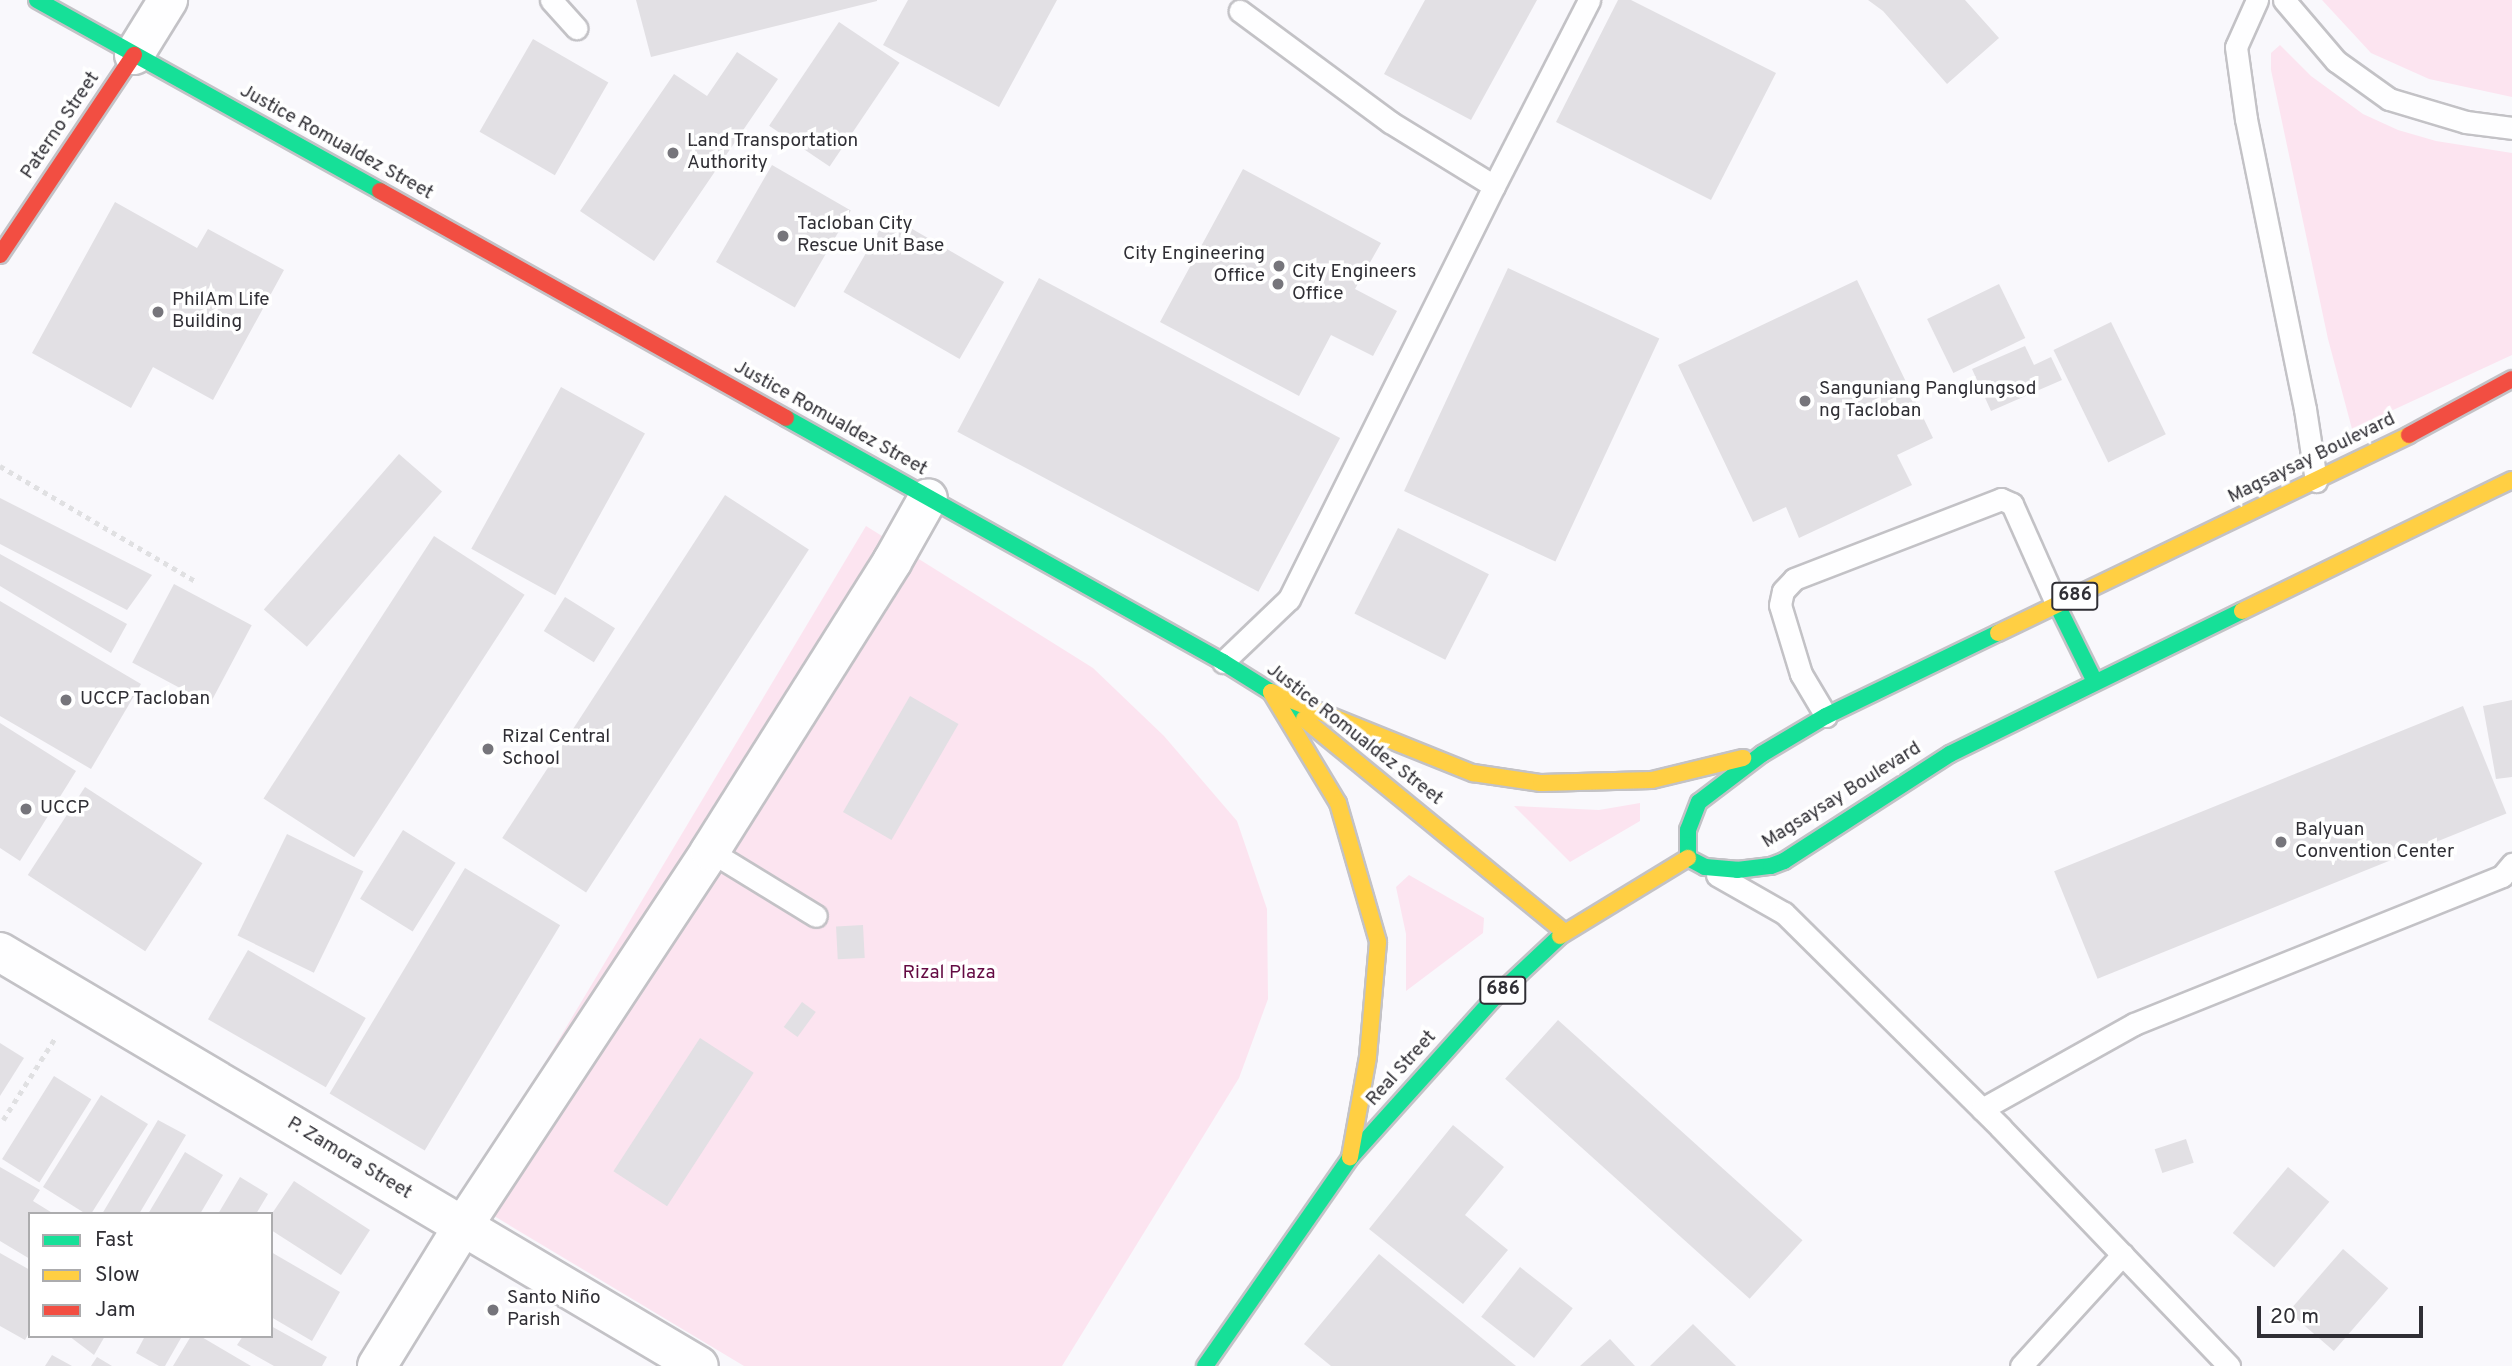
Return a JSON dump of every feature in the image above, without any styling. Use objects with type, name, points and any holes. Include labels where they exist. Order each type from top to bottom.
[{"type":"main road","name":"Justice Romualdez Street","points":[[37,0],[1223,662],[1271,692],[1564,932]]},
{"type":"main road","name":"Paterno Street","points":[[0,255],[134,55]]},
{"type":"main road","name":"Magsaysay Boulevard","points":[[2512,379],[2446,417],[2316,481],[1826,716],[1762,754],[1699,802],[1688,830],[1688,858],[1705,867],[1738,870],[1771,866],[1784,861],[1950,754],[2512,480]]},
{"type":"main road","points":[[2057,605],[2095,682]]},
{"type":"main road","points":[[1271,692],[1473,773],[1541,783],[1652,780],[1762,754]]},
{"type":"main road","points":[[1271,692],[1338,803],[1378,942],[1368,1057],[1350,1158]]},
{"type":"main road","name":"Real Street","points":[[1205,1366],[1350,1158],[1493,999],[1564,932],[1688,858]]},
{"type":"street","points":[[134,55],[168,0]]},
{"type":"street","points":[[377,1366],[463,1226],[710,851],[892,562],[928,498]]},
{"type":"street","name":"P. Zamora Street","points":[[0,952],[699,1366]]},
{"type":"lane","points":[[551,0],[576,28]]},
{"type":"lane","points":[[1223,662],[1289,599],[1493,186],[1589,0]]},
{"type":"lane","points":[[2257,0],[2236,47],[2246,120],[2305,409],[2316,481]]},
{"type":"lane","points":[[2284,0],[2336,61],[2389,99],[2466,122],[2512,128]]},
{"type":"lane","points":[[1240,12],[1390,122],[1493,186]]},
{"type":"lane","points":[[1826,716],[1801,674],[1780,605],[1783,591],[1794,579],[2001,499],[2012,504],[2057,605]]},
{"type":"lane","points":[[710,851],[816,916]]},
{"type":"lane","points":[[1688,858],[1784,913],[1982,1110],[2229,1366]]},
{"type":"lane","points":[[1982,1110],[2134,1024],[2509,875]]},
{"type":"lane","points":[[2021,1366],[2123,1254]]},
{"type":"path","points":[[0,466],[195,581]]},
{"type":"path","points":[[3,1120],[80,999]]},
{"type":"green space","points":[[2322,0],[2512,0],[2512,97],[2429,79],[2371,53]]},
{"type":"green space","points":[[2280,45],[2311,76],[2363,114],[2398,130],[2436,141],[2512,153],[2512,355],[2352,429],[2328,339],[2271,70],[2271,53]]},
{"type":"green space","name":"Rizal Plaza","points":[[866,526],[1093,668],[1164,736],[1237,821],[1267,909],[1268,999],[1239,1078],[1062,1366],[744,1366],[464,1198]]},
{"type":"green space","points":[[1640,803],[1640,821],[1570,862],[1514,806],[1599,810]]},
{"type":"green space","points":[[1409,875],[1484,918],[1483,933],[1406,991],[1406,934],[1396,887]]},
{"type":"building","points":[[636,0],[877,0],[877,1],[651,57]]},
{"type":"building","points":[[908,0],[1057,0],[999,107],[883,45]]},
{"type":"building","points":[[1425,0],[1537,0],[1471,120],[1384,74]]},
{"type":"building","points":[[1618,0],[1631,0],[1776,73],[1711,200],[1556,122]]},
{"type":"building","points":[[1868,0],[1965,0],[1999,38],[1947,84],[1883,11]]},
{"type":"building","points":[[839,22],[900,63],[830,166],[769,126]]},
{"type":"building","points":[[533,39],[608,82],[555,175],[480,132]]},
{"type":"building","name":"Land Transportation Authority","points":[[737,52],[778,79],[654,261],[580,211],[674,74],[707,96]]},
{"type":"building","name":"Tacloban City Rescue Unit Base","points":[[772,165],[851,210],[795,307],[716,262]]},
{"type":"building","name":"City Engineering Office","points":[[1243,169],[1381,243],[1355,289],[1397,311],[1373,356],[1331,335],[1299,396],[1160,322]]},
{"type":"building","name":"PhilAm Life Building","points":[[115,202],[197,248],[208,229],[284,270],[213,400],[153,367],[131,408],[32,353]]},
{"type":"building","points":[[888,215],[1004,282],[960,359],[844,292]]},
{"type":"building","points":[[1508,268],[1659,339],[1555,562],[1404,491]]},
{"type":"building","points":[[1039,278],[1340,438],[1258,592],[957,432]]},
{"type":"building","name":"Sanguniang Panglungsod ng Tacloban","points":[[1857,280],[1933,438],[1897,455],[1912,485],[1799,538],[1786,507],[1753,522],[1678,365]]},
{"type":"building","points":[[1999,284],[2025,338],[1953,373],[1927,319]]},
{"type":"building","points":[[2111,322],[2166,434],[2108,462],[2053,350]]},
{"type":"building","points":[[2025,346],[2034,365],[2051,357],[2062,380],[1991,411],[1972,369]]},
{"type":"building","points":[[561,387],[645,434],[555,595],[471,549]]},
{"type":"building","points":[[399,454],[442,491],[307,647],[264,609]]},
{"type":"building","points":[[725,495],[809,549],[586,892],[502,838]]},
{"type":"building","points":[[0,498],[152,575],[127,610],[0,544]]},
{"type":"building","points":[[1398,528],[1489,574],[1445,660],[1354,614]]},
{"type":"building","points":[[434,536],[525,595],[354,857],[264,799]]},
{"type":"building","points":[[0,554],[127,624],[111,653],[0,586]]},
{"type":"building","points":[[174,584],[252,625],[210,704],[132,663]]},
{"type":"building","points":[[565,597],[615,628],[594,662],[544,631]]},
{"type":"building","name":"UCCP Tacloban","points":[[0,601],[141,684],[91,769],[0,716]]},
{"type":"building","points":[[910,696],[958,724],[891,840],[843,812]]},
{"type":"building","points":[[2512,700],[2512,777],[2496,779],[2483,706]]},
{"type":"building","name":"Balyuan Convention Center","points":[[2463,706],[2506,814],[2098,979],[2054,871]]},
{"type":"building","name":"UCCP","points":[[0,723],[76,771],[20,861],[0,848]]},
{"type":"building","points":[[85,787],[202,863],[145,951],[28,875]]},
{"type":"building","points":[[403,830],[456,863],[413,932],[360,899]]},
{"type":"building","points":[[287,834],[363,871],[314,973],[237,936]]},
{"type":"building","points":[[465,868],[560,925],[425,1151],[330,1093]]},
{"type":"building","points":[[863,925],[865,958],[838,959],[836,926]]},
{"type":"building","points":[[248,950],[366,1018],[326,1087],[208,1019]]},
{"type":"building","points":[[802,1002],[816,1012],[798,1037],[784,1027]]},
{"type":"building","points":[[1558,1020],[1802,1240],[1750,1299],[1505,1079]]},
{"type":"building","points":[[700,1038],[754,1073],[667,1206],[613,1171]]},
{"type":"building","points":[[0,1043],[24,1058],[0,1096]]},
{"type":"building","points":[[54,1076],[91,1099],[39,1182],[2,1159]]},
{"type":"building","points":[[101,1095],[148,1124],[92,1212],[83,1212],[43,1187]]},
{"type":"building","points":[[158,1120],[186,1135],[140,1212],[103,1212]]},
{"type":"building","points":[[1453,1125],[1504,1167],[1465,1215],[1508,1250],[1463,1304],[1369,1229]]},
{"type":"building","points":[[2186,1139],[2194,1163],[2162,1173],[2155,1149]]},
{"type":"building","points":[[185,1152],[223,1175],[201,1212],[149,1212]]},
{"type":"building","points":[[0,1167],[40,1190],[33,1201],[51,1212],[28,1212],[28,1258],[0,1241]]},
{"type":"building","points":[[2288,1167],[2329,1202],[2274,1268],[2233,1233]]},
{"type":"building","points":[[240,1177],[268,1194],[257,1212],[219,1212]]},
{"type":"building","points":[[294,1181],[370,1230],[341,1275],[273,1231],[273,1212]]},
{"type":"building","points":[[2343,1249],[2388,1288],[2334,1351],[2289,1312]]},
{"type":"building","points":[[0,1253],[28,1269],[28,1335],[25,1340],[0,1326]]},
{"type":"building","points":[[273,1253],[340,1292],[312,1341],[273,1318]]},
{"type":"building","points":[[1379,1254],[1516,1366],[1331,1366],[1304,1344]]},
{"type":"building","points":[[1520,1267],[1573,1308],[1534,1358],[1481,1317]]},
{"type":"building","points":[[1693,1324],[1736,1366],[1650,1366]]},
{"type":"building","points":[[273,1327],[327,1357],[322,1366],[274,1366],[237,1345],[242,1338],[273,1338]]},
{"type":"building","points":[[72,1338],[104,1338],[94,1355]]},
{"type":"building","points":[[144,1338],[181,1338],[165,1366],[159,1366],[136,1353]]},
{"type":"building","points":[[190,1338],[203,1338],[251,1366],[173,1366]]},
{"type":"building","points":[[1610,1339],[1635,1366],[1580,1366]]},
{"type":"building","points":[[52,1355],[72,1366],[45,1366]]},
{"type":"building","points":[[97,1357],[112,1366],[91,1366]]},
{"type":"traffic: fast","points":[[37,0],[380,191]]},
{"type":"traffic: fast","points":[[786,418],[1223,662],[1271,692],[1304,719]]},
{"type":"traffic: fast","points":[[2057,605],[2095,682]]},
{"type":"traffic: fast","points":[[1688,858],[1705,867],[1737,870],[1771,866],[1784,861],[1950,754],[2242,611]]},
{"type":"traffic: fast","points":[[1688,858],[1688,830],[1699,802],[1762,754],[1826,716],[1998,633]]},
{"type":"traffic: fast","points":[[1205,1366],[1350,1158],[1493,999],[1560,936]]},
{"type":"traffic: slow","points":[[1998,633],[2409,435]]},
{"type":"traffic: slow","points":[[2242,611],[2512,480]]},
{"type":"traffic: slow","points":[[1271,692],[1473,773],[1541,783],[1652,780],[1743,758]]},
{"type":"traffic: slow","points":[[1271,692],[1338,803],[1378,942],[1368,1057],[1350,1157]]},
{"type":"traffic: slow","points":[[1304,719],[1564,932]]},
{"type":"traffic: slow","points":[[1560,936],[1688,858]]},
{"type":"traffic: jam","points":[[0,255],[134,55]]},
{"type":"traffic: jam","points":[[380,191],[786,418]]},
{"type":"traffic: jam","points":[[2409,435],[2512,379]]},
{"type":"place","name":"Land Transportation Authority","points":[[673,153]]},
{"type":"place","name":"Tacloban City Rescue Unit Base","points":[[783,236]]},
{"type":"place","name":"City Engineering Office","points":[[1279,266]]},
{"type":"place","name":"City Engineers Office","points":[[1278,284]]},
{"type":"place","name":"PhilAm Life Building","points":[[158,312]]},
{"type":"place","name":"Sanguniang Panglungsod ng Tacloban","points":[[1805,401]]},
{"type":"place","name":"UCCP Tacloban","points":[[66,700]]},
{"type":"place","name":"Rizal Central School","points":[[488,749]]},
{"type":"place","name":"UCCP","points":[[26,809]]},
{"type":"place","name":"Balyuan Convention Center","points":[[2281,842]]},
{"type":"place","name":"Santo Niño Parish","points":[[493,1310]]}]
